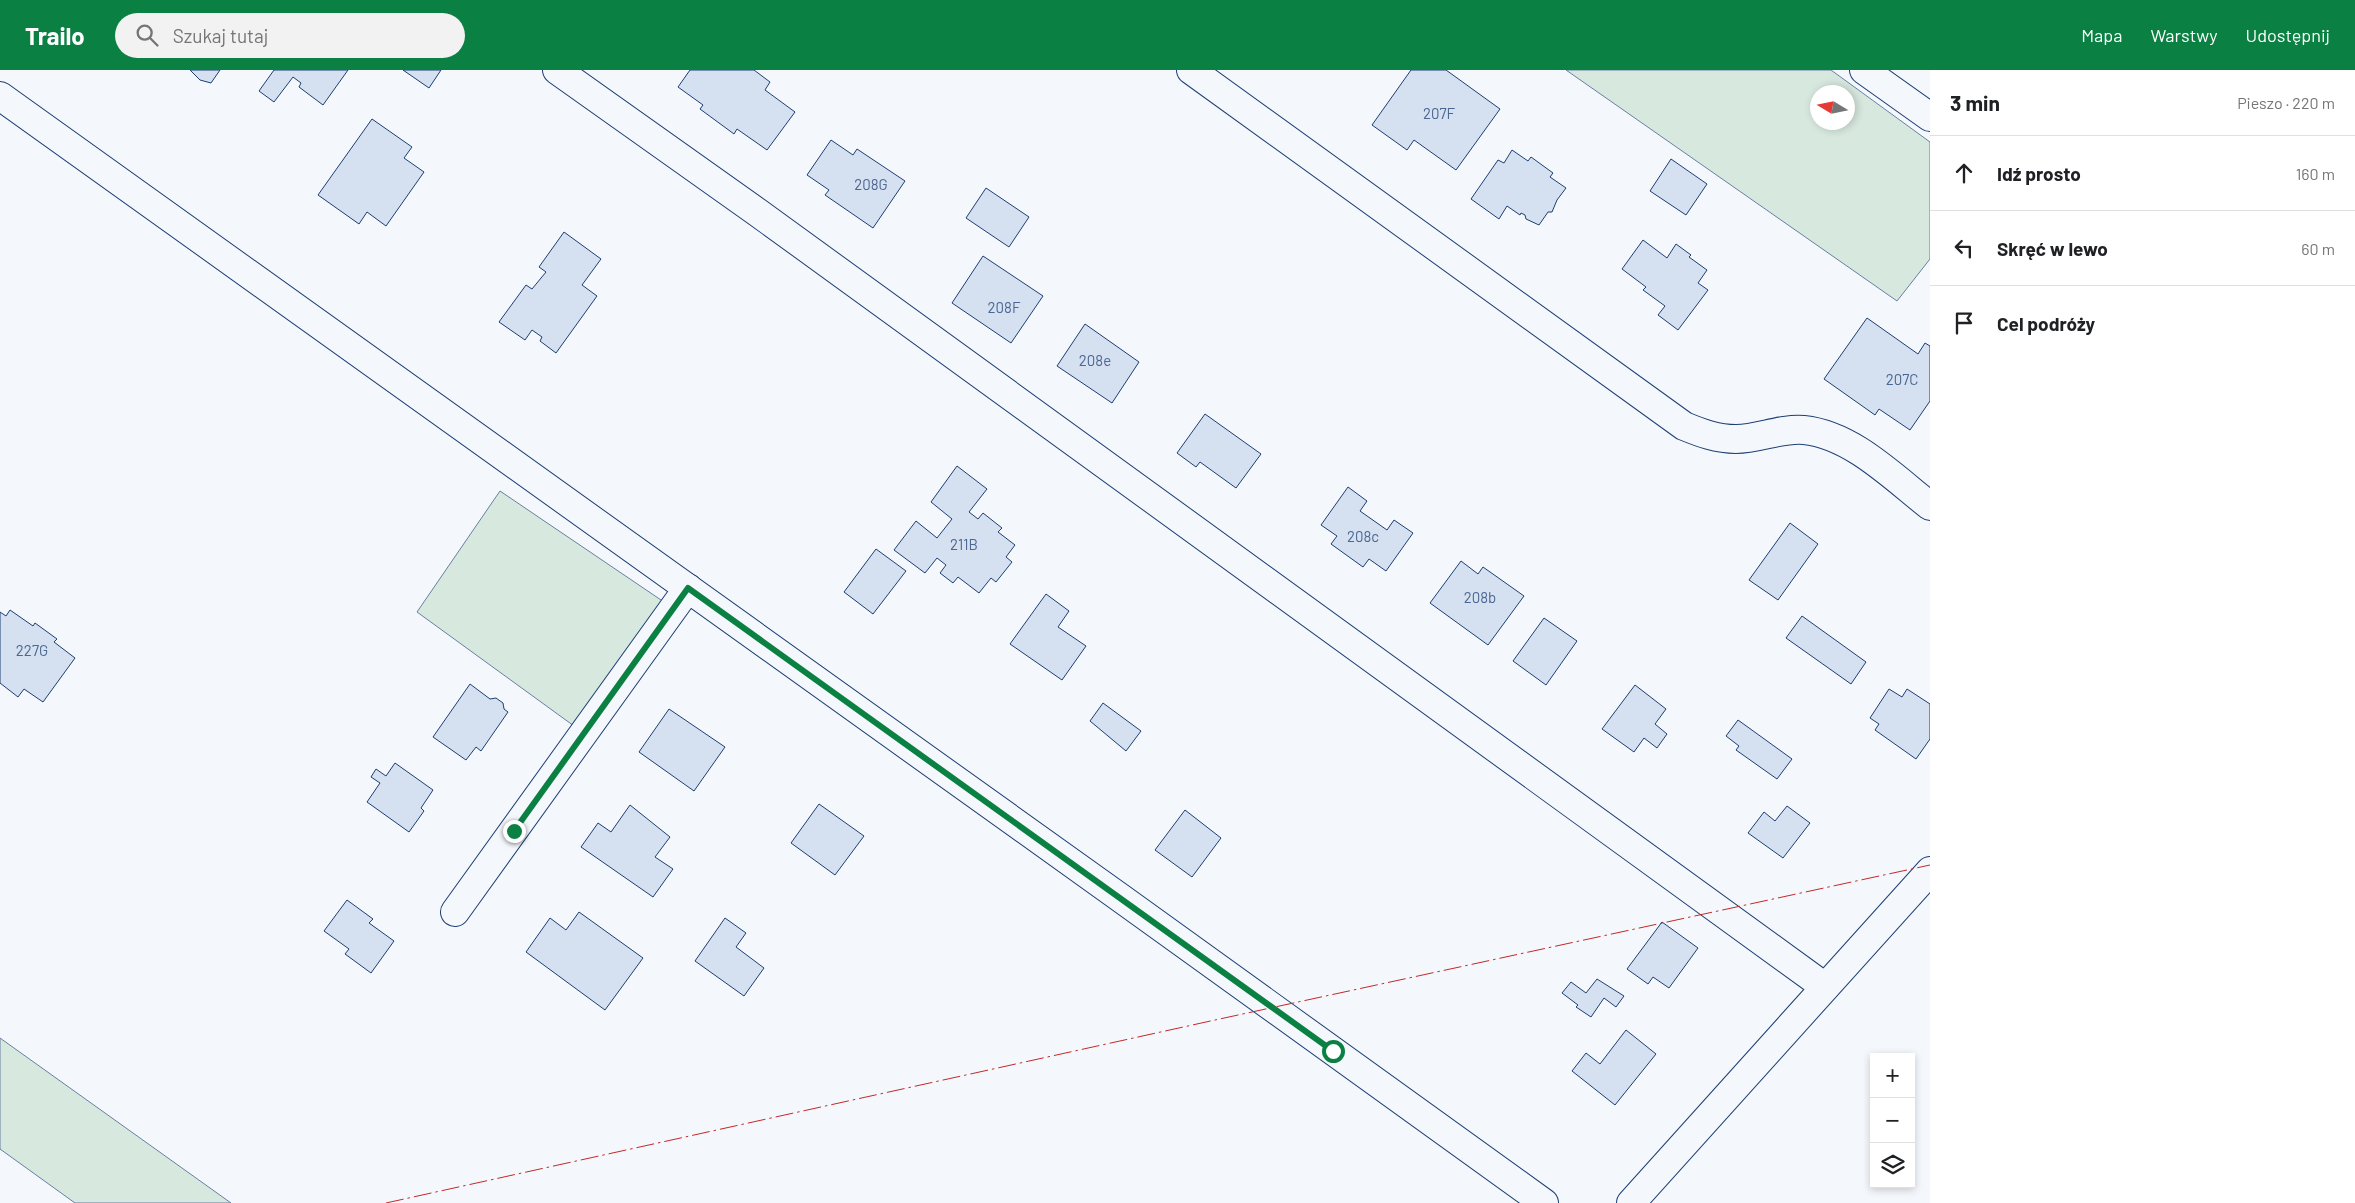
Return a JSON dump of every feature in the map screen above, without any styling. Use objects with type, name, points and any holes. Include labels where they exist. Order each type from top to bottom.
[{"type":"street","points":[[557,70],[766,218],[1825,987]]},
{"type":"street","points":[[1191,70],[1684,426],[1719,438],[1737,439],[1794,430],[1833,436],[1852,446],[1930,506]]},
{"type":"street","points":[[1864,70],[1930,117]]},
{"type":"street","points":[[0,96],[1544,1203]]},
{"type":"street","points":[[455,912],[688,588]]},
{"type":"street","points":[[1631,1203],[1930,870]]},
{"type":"shaded area","points":[[1566,70],[1831,70],[1852,85],[1810,85],[1810,130],[1855,130],[1855,87],[1930,142],[1930,259],[1897,301]]},
{"type":"shaded area","points":[[500,491],[664,602],[574,726],[417,612]]},
{"type":"shaded area","points":[[0,1038],[231,1203],[75,1203],[0,1149]]},
{"type":"building","points":[[190,70],[220,70],[211,83],[200,80]]},
{"type":"building","points":[[274,70],[348,70],[323,105],[299,87],[301,83],[293,77],[274,102],[259,91]]},
{"type":"building","points":[[403,70],[441,70],[429,88]]},
{"type":"building","points":[[690,70],[754,70],[770,82],[765,90],[795,112],[767,150],[737,129],[734,134],[700,109],[703,105],[678,87]]},
{"type":"building","points":[[1411,70],[1446,70],[1500,109],[1456,170],[1414,140],[1407,150],[1372,125]]},
{"type":"building","points":[[372,119],[412,147],[404,158],[424,172],[386,226],[367,212],[359,224],[318,195]]},
{"type":"building","points":[[831,140],[853,155],[857,149],[905,181],[873,228],[825,195],[829,190],[807,175]]},
{"type":"building","points":[[1512,150],[1528,161],[1531,157],[1553,173],[1550,177],[1566,188],[1557,200],[1552,212],[1548,212],[1539,225],[1507,206],[1499,219],[1471,199],[1498,160],[1504,163]]},
{"type":"building","points":[[1671,159],[1707,184],[1686,215],[1650,191]]},
{"type":"building","points":[[986,188],[1029,217],[1009,247],[966,218]]},
{"type":"building","points":[[564,232],[601,259],[582,285],[597,296],[556,353],[540,341],[542,337],[532,330],[525,340],[499,322],[526,285],[532,289],[546,272],[539,267]]},
{"type":"building","points":[[1643,240],[1667,258],[1676,244],[1691,255],[1689,257],[1707,270],[1698,283],[1708,290],[1678,330],[1658,315],[1665,306],[1643,290],[1646,287],[1622,269]]},
{"type":"building","points":[[983,256],[1043,296],[1011,343],[952,303]]},
{"type":"building","points":[[1867,318],[1918,354],[1925,343],[1930,346],[1930,401],[1910,430],[1879,409],[1875,415],[1824,379]]},
{"type":"building","points":[[1085,324],[1139,362],[1112,403],[1057,366]]},
{"type":"building","points":[[1205,414],[1261,454],[1236,488],[1200,462],[1196,467],[1177,453]]},
{"type":"building","points":[[957,466],[987,489],[969,512],[978,519],[983,513],[1002,528],[998,532],[1015,545],[1006,557],[1012,562],[996,582],[991,578],[979,593],[958,577],[953,583],[940,573],[946,565],[937,558],[925,573],[894,550],[916,521],[937,538],[952,519],[931,502]]},
{"type":"building","points":[[1348,487],[1367,501],[1360,511],[1387,530],[1394,520],[1413,533],[1386,571],[1369,559],[1363,567],[1331,544],[1337,536],[1321,525]]},
{"type":"building","points":[[1790,523],[1818,544],[1778,600],[1749,580]]},
{"type":"building","points":[[876,549],[906,571],[873,614],[844,592]]},
{"type":"building","points":[[1461,561],[1478,574],[1483,567],[1524,596],[1488,645],[1430,603]]},
{"type":"building","points":[[1046,594],[1069,611],[1058,627],[1086,646],[1062,680],[1010,644]]},
{"type":"building","points":[[10,610],[33,626],[35,623],[57,639],[54,642],[75,658],[43,702],[24,689],[18,697],[0,683],[0,612],[6,616]]},
{"type":"building","points":[[1802,616],[1866,662],[1851,684],[1786,638]]},
{"type":"building","points":[[1544,618],[1577,641],[1546,685],[1513,661]]},
{"type":"building","points":[[470,684],[490,699],[496,698],[503,703],[504,709],[508,712],[481,751],[476,747],[466,760],[433,737]]},
{"type":"building","points":[[1635,685],[1666,709],[1655,724],[1667,734],[1657,748],[1644,738],[1634,752],[1602,729]]},
{"type":"building","points":[[1889,689],[1902,697],[1907,689],[1930,704],[1930,739],[1916,759],[1875,730],[1879,724],[1870,718]]},
{"type":"building","points":[[1103,703],[1141,731],[1126,751],[1090,721]]},
{"type":"building","points":[[669,709],[725,747],[694,791],[639,752]]},
{"type":"building","points":[[1738,720],[1792,759],[1777,779],[1736,750],[1739,746],[1726,736]]},
{"type":"building","points":[[395,763],[433,790],[421,808],[424,811],[409,832],[367,802],[380,783],[371,777],[376,769],[386,776]]},
{"type":"building","points":[[819,804],[864,836],[835,875],[791,843]]},
{"type":"building","points":[[630,805],[670,837],[655,857],[673,869],[653,897],[581,847],[598,823],[611,832]]},
{"type":"building","points":[[1787,806],[1810,823],[1783,858],[1748,833],[1764,812],[1775,821]]},
{"type":"building","points":[[1185,810],[1221,838],[1192,877],[1155,850]]},
{"type":"building","points":[[347,900],[373,919],[369,923],[394,941],[371,973],[345,954],[349,949],[324,931]]},
{"type":"building","points":[[579,912],[643,958],[605,1010],[526,952],[550,918],[566,930]]},
{"type":"building","points":[[725,918],[746,933],[736,947],[764,968],[744,996],[695,961]]},
{"type":"building","points":[[1662,922],[1698,948],[1669,988],[1653,977],[1648,984],[1627,969]]},
{"type":"building","points":[[1597,979],[1624,996],[1616,1007],[1604,998],[1591,1017],[1576,1007],[1578,1005],[1562,993],[1571,982],[1586,993]]},
{"type":"building","points":[[1626,1030],[1656,1054],[1615,1105],[1572,1071],[1586,1053],[1600,1064]]},
{"type":"power","points":[[386,1203],[1930,865]]},
{"type":"route","points":[[514,831],[688,588],[1333,1051]]}]
